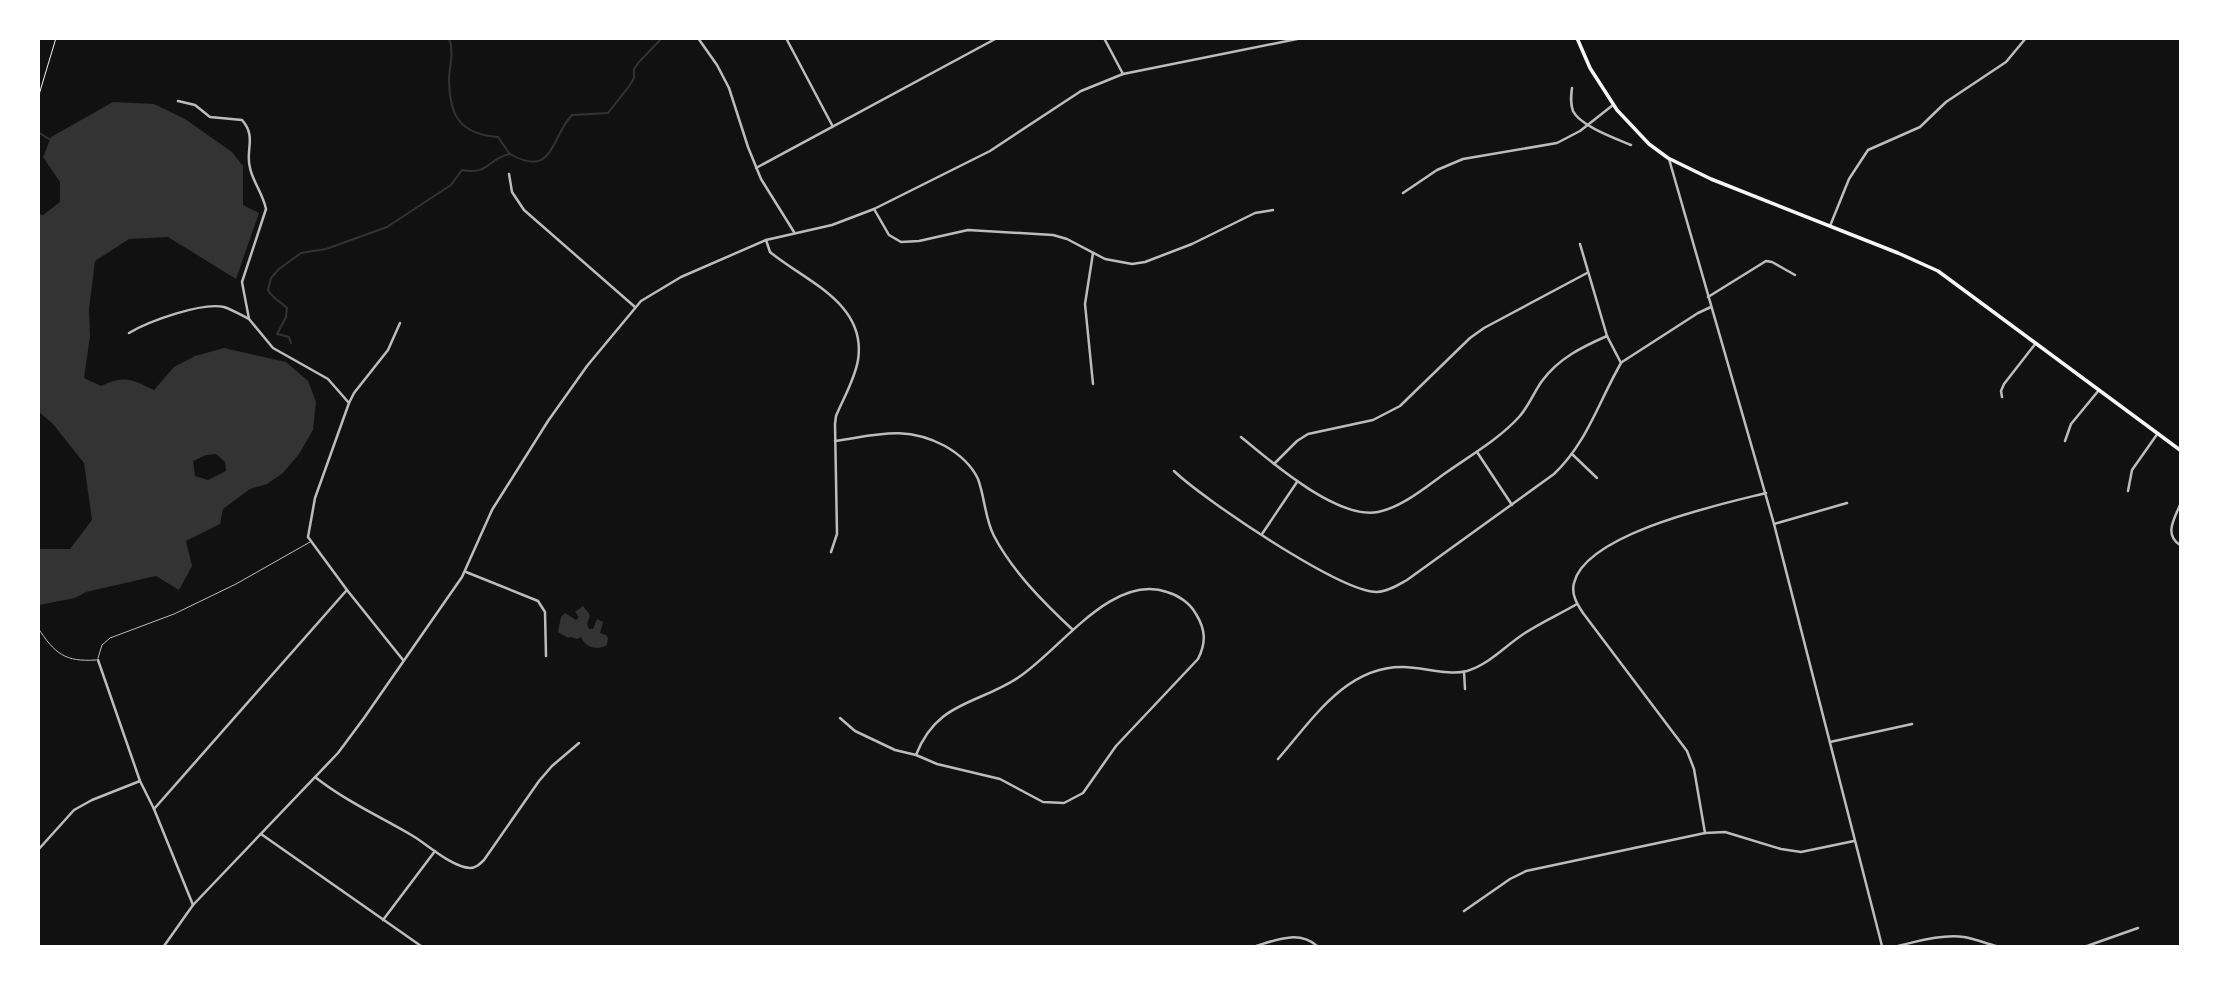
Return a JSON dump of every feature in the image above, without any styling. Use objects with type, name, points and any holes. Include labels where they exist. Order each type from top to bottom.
[{"type":"main road","points":[[1577,38],[1590,68],[1613,105],[1630,126],[1668,158],[1710,179],[1938,271],[2180,450]]},
{"type":"street","points":[[698,38],[729,88],[756,168],[794,232]]},
{"type":"street","points":[[786,38],[833,126]]},
{"type":"street","points":[[756,168],[998,38]]},
{"type":"street","points":[[1104,38],[1123,74]]},
{"type":"street","points":[[1279,38],[1280,44]]},
{"type":"street","points":[[164,947],[193,905],[343,746],[466,572],[492,510],[521,464],[587,366],[635,307],[657,290],[681,277],[766,240],[832,225],[874,209],[990,151],[1081,91],[1123,74],[1302,38]]},
{"type":"street","points":[[1830,226],[1849,179],[1868,150],[1920,127],[1947,102],[2006,62],[2026,38]]},
{"type":"street","points":[[1572,88],[1570,99],[1577,117],[1632,145]]},
{"type":"street","points":[[178,101],[195,105],[211,117],[242,120],[248,129],[251,143],[249,165],[267,209],[242,282],[249,319]]},
{"type":"street","points":[[1403,193],[1447,165],[1463,159],[1557,143],[1572,136],[1613,105]]},
{"type":"street","points":[[1668,158],[1766,493],[1882,947]]},
{"type":"street","points":[[509,174],[512,192],[524,210],[635,307]]},
{"type":"street","points":[[874,209],[889,235],[901,242],[919,241],[968,230],[1036,234],[1062,237],[1093,253],[1126,264],[1145,262],[1192,244],[1255,213],[1273,209]]},
{"type":"street","points":[[766,240],[770,252],[779,260],[839,303],[854,326],[858,340],[858,359],[836,416],[837,534],[831,552]]},
{"type":"street","points":[[1580,244],[1607,336],[1621,363]]},
{"type":"street","points":[[1093,253],[1085,304],[1093,384]]},
{"type":"street","points":[[1708,297],[1766,261],[1796,275]]},
{"type":"street","points":[[1274,464],[1308,434],[1362,423],[1387,414],[1405,402],[1477,333],[1520,307],[1589,272]]},
{"type":"street","points":[[129,333],[156,319],[209,306],[222,307],[249,319],[273,348],[328,379],[349,403]]},
{"type":"street","points":[[1174,471],[1203,495],[1331,575],[1375,592],[1384,591],[1407,580],[1543,483],[1573,455],[1621,363],[1711,307]]},
{"type":"street","points":[[400,323],[388,350],[349,403],[315,498],[308,531],[311,542],[404,660]]},
{"type":"street","points":[[1241,438],[1298,481],[1342,507],[1376,513],[1408,499],[1501,433],[1520,416],[1541,382],[1555,366],[1584,346],[1607,336]]},
{"type":"street","points":[[2002,397],[2004,384],[2036,343]]},
{"type":"street","points":[[2065,441],[2071,424],[2099,390]]},
{"type":"street","points":[[835,441],[896,433],[916,434],[960,455],[977,478],[991,528],[1002,549],[1049,608],[1073,630]]},
{"type":"street","points":[[2128,491],[2132,470],[2158,433]]},
{"type":"street","points":[[1477,451],[1512,505]]},
{"type":"street","points":[[1573,455],[1597,478]]},
{"type":"street","points":[[1262,534],[1298,481]]},
{"type":"street","points":[[1704,833],[1694,769],[1687,751],[1577,604],[1573,592],[1574,580],[1588,562],[1646,527],[1766,493]]},
{"type":"street","points":[[1774,524],[1847,503]]},
{"type":"street","points":[[2180,505],[2172,521],[2171,533],[2172,538],[2180,545]]},
{"type":"street","points":[[466,572],[535,599],[542,605],[545,612],[546,656]]},
{"type":"street","points":[[840,718],[855,731],[888,747],[937,764],[1000,779],[1044,802],[1064,803],[1083,793],[1116,746],[1198,659],[1205,638],[1203,628],[1193,608],[1173,594],[1152,589],[1115,598],[1020,676],[943,715],[925,736],[916,755]]},
{"type":"street","points":[[154,809],[347,590]]},
{"type":"street","points":[[1278,759],[1334,695],[1355,679],[1392,667],[1464,672],[1480,666],[1525,633],[1577,604]]},
{"type":"street","points":[[98,660],[140,781],[193,905]]},
{"type":"street","points":[[1464,672],[1465,689]]},
{"type":"street","points":[[1830,742],[1912,724]]},
{"type":"street","points":[[315,777],[346,800],[468,868],[478,866],[539,781],[579,743]]},
{"type":"street","points":[[38,849],[74,810],[140,781]]},
{"type":"street","points":[[1464,911],[1526,871],[1704,833],[1726,832],[1781,849],[1801,852],[1854,841]]},
{"type":"street","points":[[261,834],[421,947]]},
{"type":"street","points":[[383,920],[435,851]]},
{"type":"street","points":[[2087,947],[2138,928]]},
{"type":"street","points":[[1255,947],[1299,937],[1317,947]]},
{"type":"street","points":[[1898,947],[1924,940],[1954,937],[1969,938],[1996,947]]},
{"type":"lane","points":[[38,628],[51,645],[67,659],[98,660],[102,645],[110,638],[174,614],[236,584],[311,542]]},
{"type":"path","points":[[38,98],[55,38]]},
{"type":"shaded area","points":[[113,102],[154,104],[185,119],[232,152],[243,166],[243,205],[259,213],[236,279],[168,237],[129,239],[95,261],[84,378],[101,386],[116,380],[128,380],[154,390],[174,367],[195,356],[224,348],[286,362],[308,381],[316,402],[313,430],[299,454],[283,473],[267,484],[250,489],[223,509],[220,524],[186,541],[192,566],[179,590],[156,576],[39,605],[39,549],[70,549],[92,520],[84,463],[53,424],[39,412],[39,214],[43,215],[60,202],[60,182],[43,157],[51,137]],"holes":[[[216,454],[225,462],[226,471],[208,480],[195,476],[193,461]]]},
{"type":"shaded area","points":[[583,606],[590,615],[587,624],[589,629],[593,629],[597,619],[603,622],[600,633],[608,638],[607,645],[591,647],[581,637],[568,638],[558,632],[561,617],[565,613],[576,620],[579,617],[575,612]]},
{"type":"waterway","points":[[449,38],[449,90],[458,120],[473,132],[498,137],[509,153]]},
{"type":"waterway","points":[[291,343],[289,337],[277,334],[286,317],[287,308],[268,290],[271,278],[279,269],[301,253],[326,249],[387,227],[451,185],[462,170],[478,170],[510,154],[535,162],[543,159],[572,115],[608,113],[630,85],[634,78],[634,69],[639,62],[662,38]]},
{"type":"waterway","points":[[38,132],[49,139]]}]
